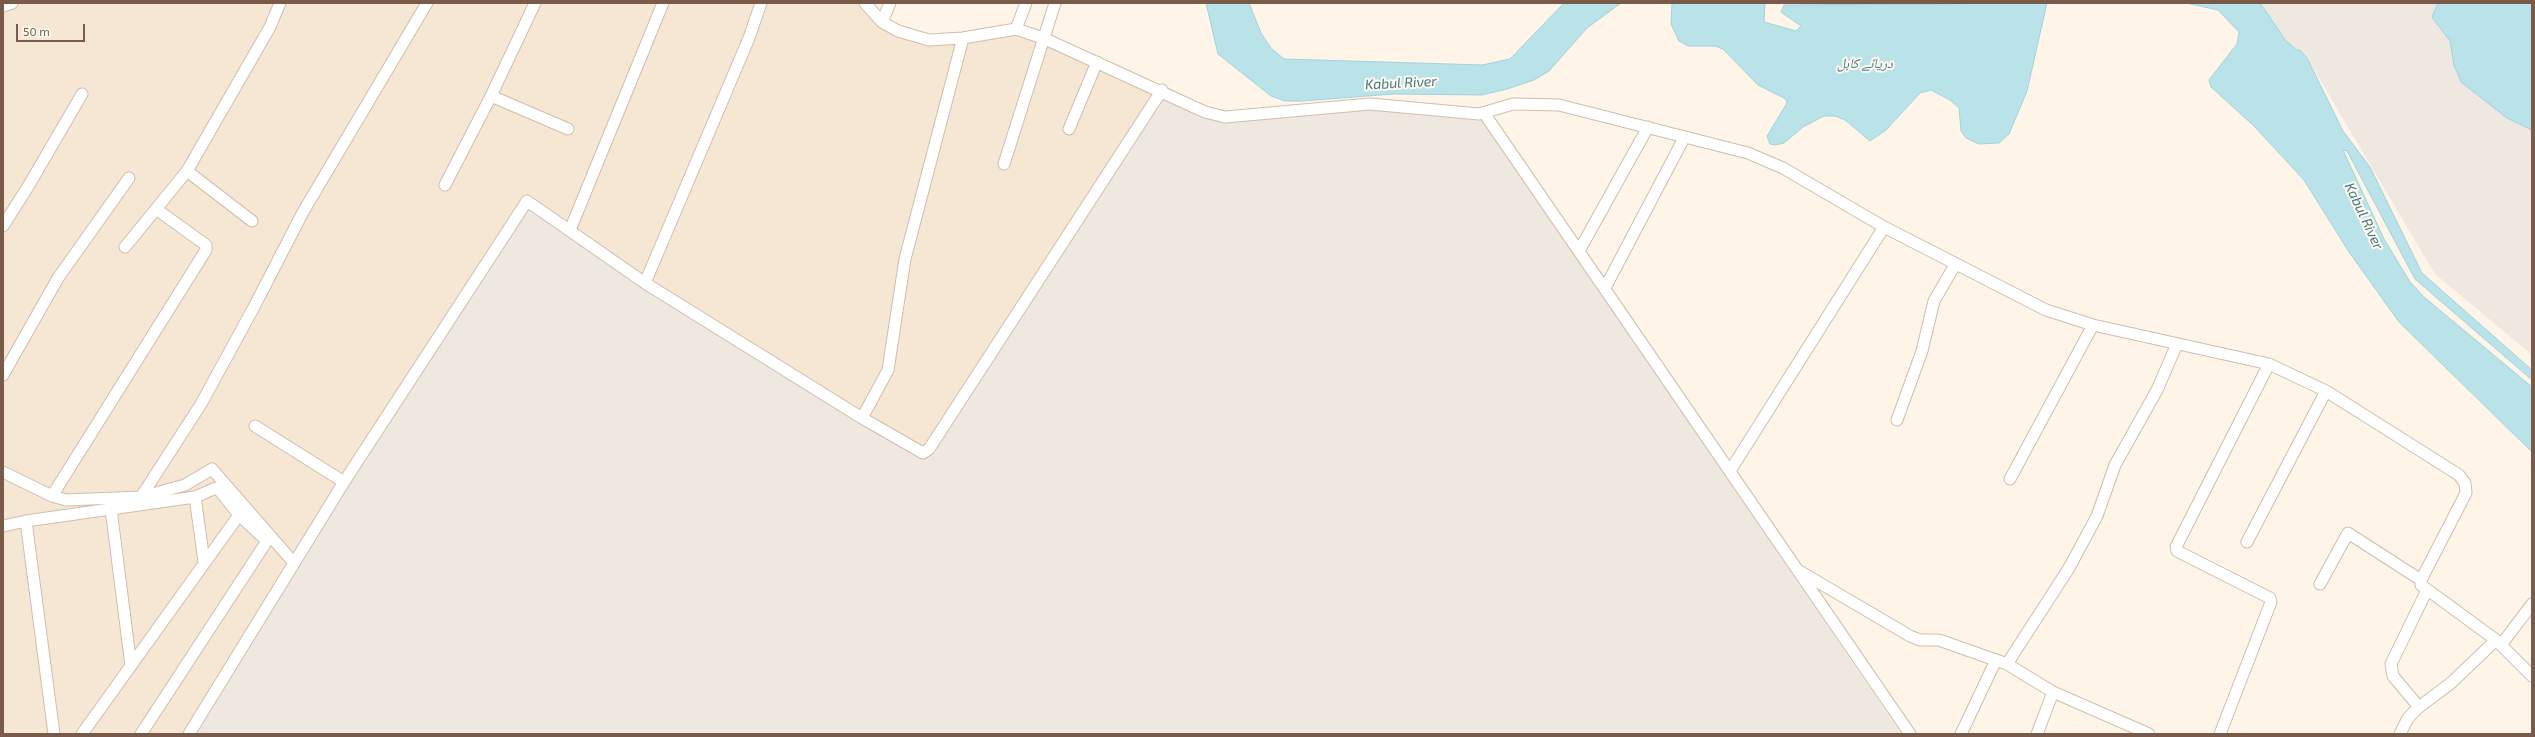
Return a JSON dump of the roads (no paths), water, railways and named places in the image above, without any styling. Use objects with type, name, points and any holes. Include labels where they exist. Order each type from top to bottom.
[{"type":"street","points":[[3,6],[12,3]]},
{"type":"street","points":[[125,247],[186,171],[270,27],[280,3]]},
{"type":"street","points":[[141,497],[201,404],[254,307],[303,212],[427,3]]},
{"type":"street","points":[[445,185],[491,96],[535,3]]},
{"type":"street","points":[[570,230],[663,3]]},
{"type":"street","points":[[645,283],[749,38],[762,3]]},
{"type":"street","points":[[865,3],[882,22],[898,31],[924,39],[963,38],[1016,29],[1043,38],[1162,90],[1204,112],[1225,117],[1370,104],[1484,113],[1513,104],[1559,105],[1648,127],[1684,138],[1748,153],[1783,168],[1884,227],[2046,310],[2093,325],[2269,364],[2326,392],[2459,475],[2465,483],[2466,493],[2421,580],[2421,585],[2498,642],[2532,676]]},
{"type":"street","points":[[882,22],[890,3]]},
{"type":"street","points":[[1016,29],[1026,3]]},
{"type":"street","points":[[1004,164],[1055,3]]},
{"type":"street","points":[[862,418],[888,370],[905,259],[963,38]]},
{"type":"street","points":[[1069,129],[1097,62]]},
{"type":"street","points":[[189,734],[344,482],[523,204],[528,201],[532,202],[645,283],[862,418],[923,453],[927,452],[1162,90]]},
{"type":"street","points":[[3,226],[29,185],[82,94]]},
{"type":"street","points":[[491,96],[568,129]]},
{"type":"street","points":[[1484,113],[1910,734]]},
{"type":"street","points":[[1580,251],[1648,127]]},
{"type":"street","points":[[1605,288],[1684,138]]},
{"type":"street","points":[[186,171],[252,221]]},
{"type":"street","points":[[3,375],[58,278],[129,178]]},
{"type":"street","points":[[52,496],[206,250],[206,245],[156,209]]},
{"type":"street","points":[[1730,471],[1884,227]]},
{"type":"street","points":[[1897,420],[1922,351],[1934,301],[1956,265]]},
{"type":"street","points":[[2010,480],[2093,325]]},
{"type":"street","points":[[2008,664],[2069,568],[2097,516],[2115,464],[2157,390],[2177,344]]},
{"type":"street","points":[[2220,734],[2272,602],[2270,598],[2177,551],[2176,547],[2269,364]]},
{"type":"street","points":[[2247,542],[2326,392]]},
{"type":"street","points":[[255,426],[344,482]]},
{"type":"street","points":[[3,472],[52,496],[66,500],[141,497],[185,485],[212,469],[294,564]]},
{"type":"street","points":[[3,526],[26,521],[195,497],[216,488],[240,515],[267,541],[141,734]]},
{"type":"street","points":[[195,497],[204,561]]},
{"type":"street","points":[[111,509],[130,666]]},
{"type":"street","points":[[82,734],[204,561],[240,515]]},
{"type":"street","points":[[26,521],[54,734]]},
{"type":"street","points":[[2320,584],[2348,533],[2421,580]]},
{"type":"street","points":[[1797,569],[1910,636],[1920,640],[1939,640],[2008,664],[2053,692],[2148,734]]},
{"type":"street","points":[[2419,706],[2393,676],[2391,664],[2427,590]]},
{"type":"street","points":[[2400,734],[2408,718],[2419,706],[2451,683],[2498,642],[2532,604]]},
{"type":"street","points":[[1961,734],[1996,660]]},
{"type":"street","points":[[2037,734],[2053,692]]},
{"type":"water","name":"Kabul River","points":[[1206,3],[1249,3],[1261,33],[1271,48],[1284,59],[1482,65],[1510,59],[1564,3],[1621,3],[1587,28],[1549,71],[1534,80],[1507,89],[1482,95],[1393,94],[1285,101],[1271,96],[1218,54]]},
{"type":"water","name":"دریائے کابل","points":[[1672,3],[1765,3],[1764,22],[1796,31],[1801,26],[1781,12],[1784,5],[2047,3],[2027,91],[2009,134],[1999,143],[1979,144],[1966,138],[1961,131],[1959,108],[1950,100],[1931,90],[1920,93],[1886,130],[1870,141],[1845,120],[1835,116],[1824,116],[1803,127],[1784,143],[1775,145],[1770,144],[1767,136],[1787,103],[1786,99],[1758,85],[1723,49],[1715,46],[1688,46],[1679,41],[1671,24]]},
{"type":"water","name":"Kabul River","points":[[2186,3],[2260,3],[2286,41],[2297,50],[2300,50],[2307,58],[2343,131],[2370,167],[2422,273],[2532,370],[2532,380],[2415,279],[2347,151],[2343,150],[2384,239],[2410,282],[2424,297],[2532,387],[2532,452],[2399,322],[2349,252],[2304,180],[2254,126],[2211,87],[2209,80],[2237,44],[2239,32],[2218,10]]},
{"type":"water","points":[[2438,3],[2532,3],[2532,130],[2507,118],[2461,82],[2454,65],[2450,41],[2432,17]]}]
